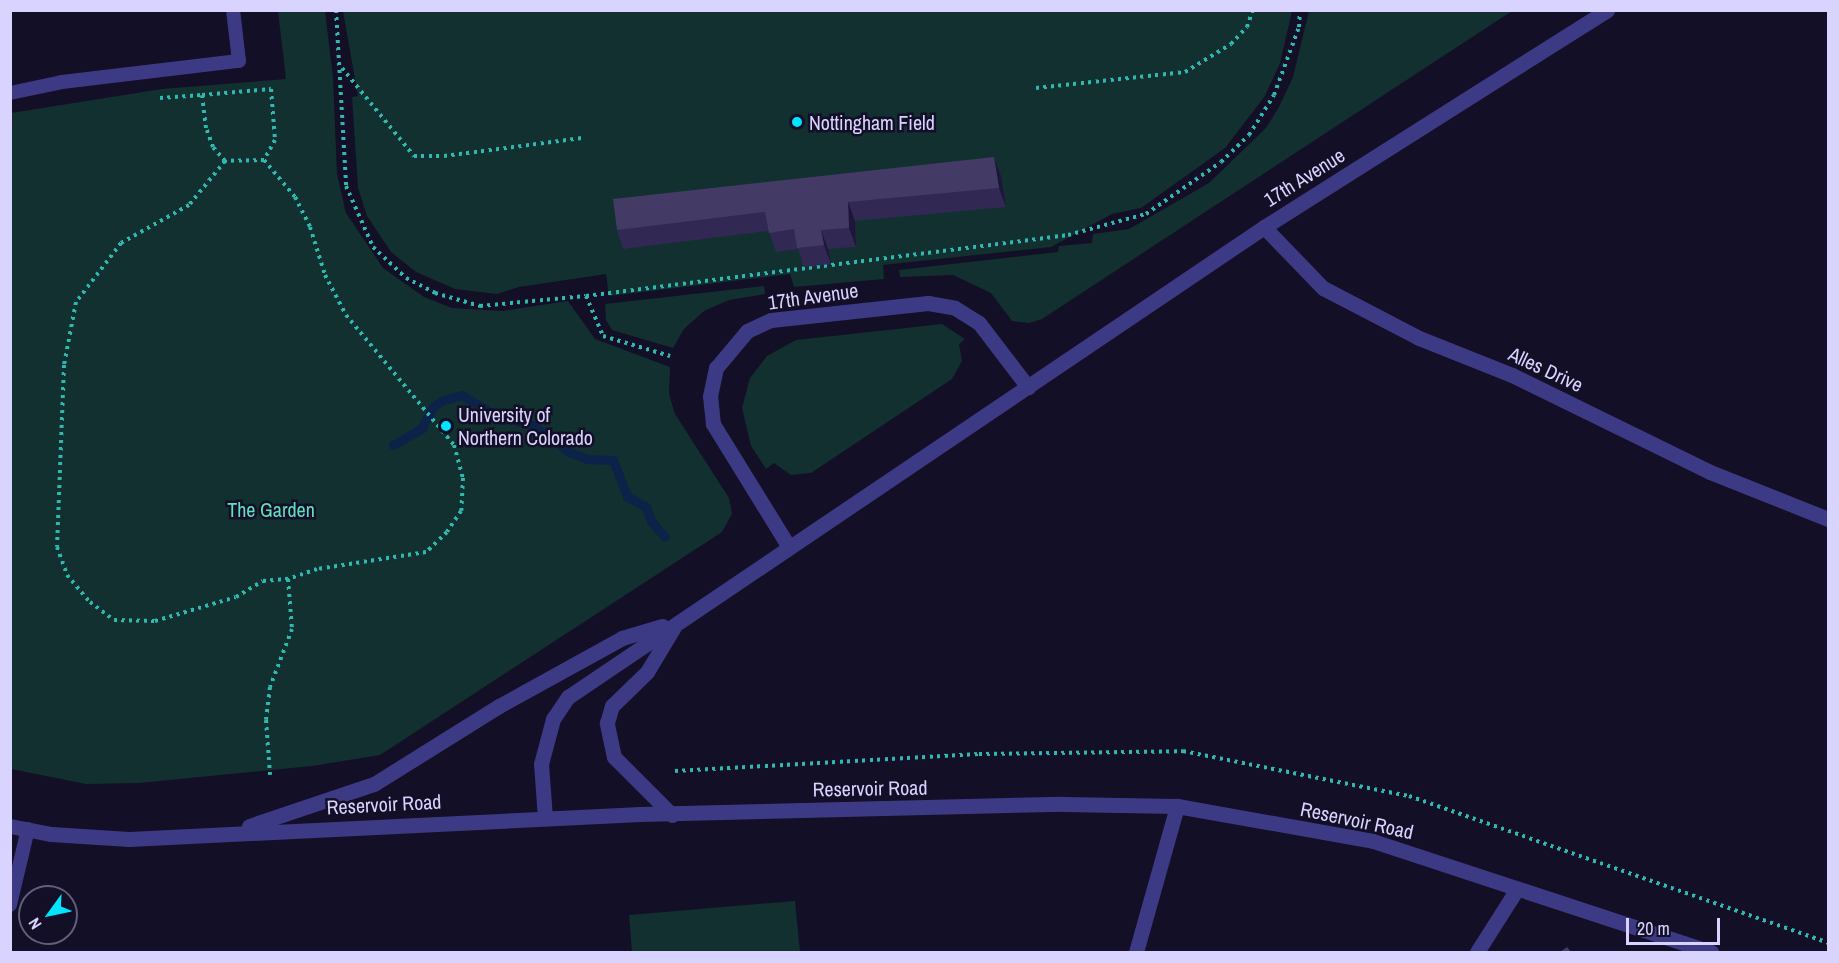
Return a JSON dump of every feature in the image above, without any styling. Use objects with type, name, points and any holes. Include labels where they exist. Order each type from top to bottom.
[{"type":"street","name":"17th Avenue","points":[[545,818],[541,764],[553,718],[568,697],[1264,227],[1607,10]]},
{"type":"street","name":"Alles Drive","points":[[1264,227],[1323,288],[1419,338],[1512,375],[1710,472],[1828,519]]},
{"type":"street","name":"17th Avenue","points":[[789,547],[713,424],[710,396],[716,368],[747,331],[771,320],[928,303],[955,308],[979,323],[1028,387]]},
{"type":"street","points":[[672,815],[614,757],[607,723],[612,706],[647,672],[677,622]]},
{"type":"street","points":[[230,833],[374,784],[499,706],[622,638],[677,622]]},
{"type":"street","name":"Reservoir Road","points":[[10,826],[129,839],[545,818],[1063,804],[1177,806],[1373,841],[1711,952]]},
{"type":"street","points":[[1136,952],[1177,806]]},
{"type":"street","points":[[1477,952],[1517,889]]},
{"type":"lane","points":[[10,93],[62,82],[239,61],[233,10]]},
{"type":"lane","points":[[10,905],[28,829]]},
{"type":"path","points":[[336,10],[342,67],[346,186],[373,247],[406,278],[435,293],[480,306],[586,296],[1068,235],[1146,213],[1221,162],[1249,135],[1274,95],[1299,27],[1300,10]]},
{"type":"path","points":[[1036,87],[1185,72],[1231,44],[1246,27],[1253,10]]},
{"type":"path","points":[[342,67],[414,156],[444,156],[582,138]]},
{"type":"path","points":[[160,98],[271,89],[275,140],[264,160]]},
{"type":"path","points":[[202,95],[206,128],[213,147],[225,161]]},
{"type":"path","points":[[264,160],[295,197],[310,227],[325,275],[346,315],[454,445],[463,478],[461,511],[447,532],[426,552],[317,569],[288,579],[263,581],[236,597],[155,621],[114,620],[90,602],[67,575],[57,546],[64,365],[76,302],[121,243],[189,205],[225,161],[264,160]]},
{"type":"path","points":[[586,296],[603,336],[670,356]]},
{"type":"path","points":[[270,775],[266,720],[270,687],[292,630],[288,579]]},
{"type":"green space","name":"The Garden","points":[[278,11],[325,11],[333,78],[337,174],[346,213],[383,268],[424,297],[452,308],[502,311],[568,301],[595,339],[670,367],[669,394],[675,414],[729,498],[732,514],[722,532],[380,755],[312,766],[139,783],[86,784],[11,769],[11,113],[162,89],[286,79]]},
{"type":"green space","name":"Nottingham Field","points":[[343,11],[1292,11],[1280,63],[1265,96],[1225,148],[1141,208],[1112,214],[1051,247],[883,265],[884,279],[794,287],[790,274],[609,296],[606,274],[519,287],[497,294],[455,289],[416,272],[391,252],[367,216],[358,188],[352,97],[358,96]]},
{"type":"green space","points":[[1309,11],[1512,11],[1042,319],[1029,323],[1012,321],[991,293],[953,275],[900,277],[899,270],[1058,252],[1059,246],[1092,243],[1093,234],[1129,229],[1209,183],[1266,128],[1279,107],[1293,77]]},
{"type":"green space","points":[[764,286],[765,294],[729,300],[704,311],[684,329],[673,348],[612,330],[606,320],[605,304]]},
{"type":"green space","points":[[942,324],[965,339],[959,344],[962,361],[952,379],[811,473],[791,475],[774,463],[766,469],[751,446],[742,408],[750,378],[767,356],[796,340]]},
{"type":"green space","points":[[795,901],[800,952],[632,952],[629,915]]},
{"type":"building","points":[[994,157],[999,188],[848,202],[849,228],[821,230],[824,245],[797,248],[794,229],[769,233],[765,212],[617,230],[613,199]]},
{"type":"building","points":[[1567,947],[1571,952],[1560,952]]},
{"type":"waterway","points":[[393,445],[422,428],[432,408],[441,401],[462,395],[494,414],[534,426],[569,452],[587,459],[613,460],[627,496],[646,507],[651,521],[665,537]]},
{"type":"place","name":"Nottingham Field","points":[[797,122]]},
{"type":"place","name":"University of Northern Colorado","points":[[446,426]]}]
